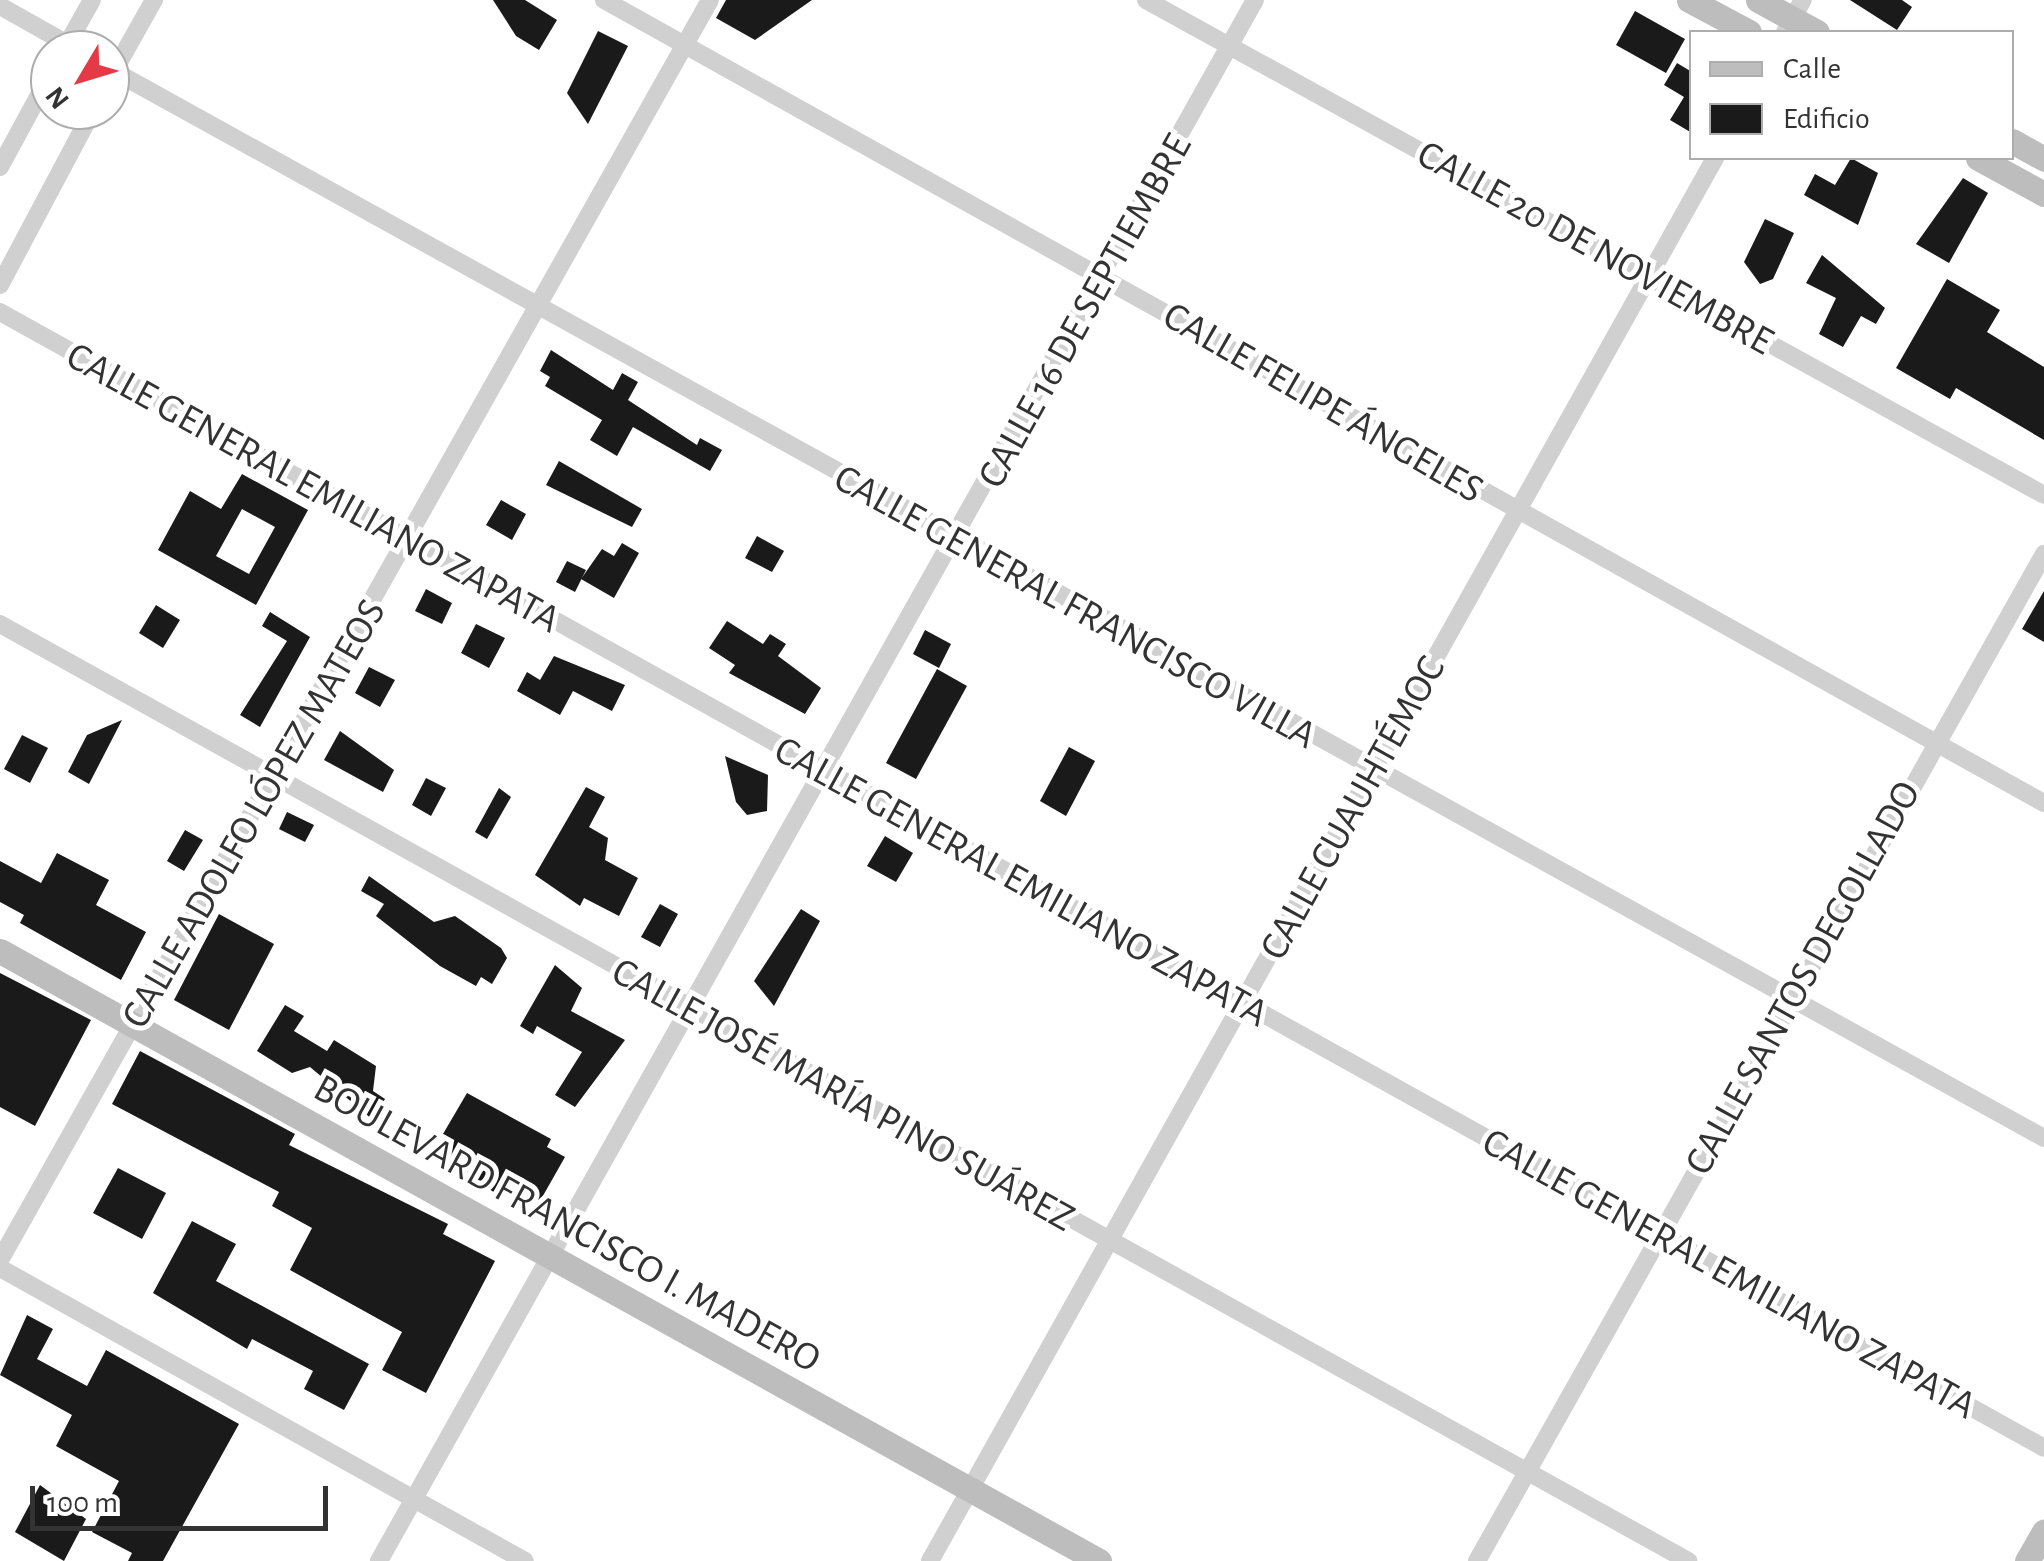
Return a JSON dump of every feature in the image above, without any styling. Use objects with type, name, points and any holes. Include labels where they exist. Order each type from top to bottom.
[{"type":"street","points":[[78,30],[92,0]]},
{"type":"street","points":[[130,41],[154,0]]},
{"type":"street","name":"CALLE FELIPE ÁNGELES","points":[[604,0],[1106,276],[1516,516],[2044,803]]},
{"type":"street","name":"CALLE ADOLFO LÓPEZ MATEOS","points":[[0,1260],[411,543],[710,0]]},
{"type":"street","name":"CALLE 20 DE NOVIEMBRE","points":[[1146,0],[2044,495]]},
{"type":"street","name":"CALLE 16 DE SEPTIEMBRE","points":[[380,1561],[957,542],[1255,0]]},
{"type":"street","points":[[1690,0],[1744,30]]},
{"type":"street","points":[[1758,0],[1794,17]]},
{"type":"street","points":[[0,6],[40,30]]},
{"type":"street","name":"CALLE GENERAL FRANCISCO VILLA","points":[[130,83],[541,307],[1788,1004],[2044,1138]]},
{"type":"street","points":[[0,167],[30,112]]},
{"type":"street","points":[[0,285],[82,130]]},
{"type":"street","points":[[2014,142],[2044,159]]},
{"type":"street","name":"CALLE CUAUHTÉMOC","points":[[930,1561],[1113,1244],[1370,772],[1714,160]]},
{"type":"street","points":[[1982,160],[2044,194]]},
{"type":"street","name":"CALLE GENERAL EMILIANO ZAPATA","points":[[0,312],[2044,1448]]},
{"type":"street","name":"CALLE SANTOS DEGOLLADO","points":[[1477,1561],[2044,554]]},
{"type":"street","name":"CALLE JOSÉ MARÍA PINO SUÁREZ","points":[[0,624],[1527,1476],[1688,1561]]},
{"type":"street","name":"BOULEVARD FRANCISCO I. MADERO","points":[[0,951],[1100,1561]]},
{"type":"street","points":[[0,1268],[525,1561]]},
{"type":"street","points":[[2027,1561],[2044,1531]]},
{"type":"building","points":[[493,0],[525,0],[557,20],[539,50],[516,36]]},
{"type":"building","points":[[726,0],[812,0],[755,40],[716,18]]},
{"type":"building","points":[[1850,0],[1902,0],[1912,7],[1897,30]]},
{"type":"building","points":[[1635,11],[1685,39],[1666,73],[1616,45]]},
{"type":"building","points":[[598,31],[628,46],[588,124],[567,93]]},
{"type":"building","points":[[1677,63],[1689,70],[1689,131],[1670,120],[1684,97],[1664,85]]},
{"type":"building","points":[[1850,160],[1878,173],[1858,225],[1804,195],[1815,174],[1835,185]]},
{"type":"building","points":[[1963,178],[1988,193],[1949,263],[1916,244]]},
{"type":"building","points":[[1765,219],[1794,233],[1773,279],[1760,284],[1744,262]]},
{"type":"building","points":[[1822,255],[1885,308],[1876,324],[1861,316],[1843,347],[1819,334],[1836,298],[1806,283]]},
{"type":"building","points":[[1947,279],[2000,310],[1987,332],[2044,367],[2044,440],[1956,388],[1950,399],[1896,368]]},
{"type":"building","points":[[551,350],[613,390],[622,373],[638,382],[628,400],[697,445],[700,438],[722,450],[710,471],[633,427],[617,456],[590,440],[602,420],[545,386],[550,377],[540,371]]},
{"type":"building","points":[[559,461],[642,509],[632,527],[546,485]]},
{"type":"building","points":[[242,474],[308,510],[256,605],[158,550],[190,491],[221,509]],"holes":[[[242,509],[275,527],[249,574],[216,556]]]},
{"type":"building","points":[[501,500],[526,514],[512,540],[486,525]]},
{"type":"building","points":[[757,536],[784,551],[772,572],[745,558]]},
{"type":"building","points":[[622,543],[639,553],[614,598],[581,579],[602,549],[614,556]]},
{"type":"building","points":[[567,561],[586,570],[575,592],[556,582]]},
{"type":"building","points":[[426,589],[452,603],[442,624],[415,611]]},
{"type":"building","points":[[2044,591],[2044,642],[2022,629]]},
{"type":"building","points":[[156,605],[180,620],[163,648],[139,633]]},
{"type":"building","points":[[270,612],[310,637],[260,727],[240,715],[287,641],[262,626]]},
{"type":"building","points":[[727,621],[763,644],[770,634],[786,644],[778,656],[821,688],[805,714],[729,673],[735,665],[709,648]]},
{"type":"building","points":[[476,624],[505,638],[489,668],[461,653]]},
{"type":"building","points":[[925,630],[951,644],[939,668],[913,654]]},
{"type":"building","points":[[554,656],[625,685],[612,711],[573,691],[560,715],[517,691],[527,672],[540,680]]},
{"type":"building","points":[[369,667],[395,680],[380,707],[355,693]]},
{"type":"building","points":[[937,669],[967,686],[916,779],[886,763]]},
{"type":"building","points":[[122,720],[89,784],[68,772],[87,735]]},
{"type":"building","points":[[340,731],[394,770],[383,792],[324,760]]},
{"type":"building","points":[[22,735],[48,748],[30,783],[4,769]]},
{"type":"building","points":[[1069,747],[1095,761],[1066,816],[1040,801]]},
{"type":"building","points":[[725,756],[768,775],[767,811],[747,815],[736,802]]},
{"type":"building","points":[[426,778],[446,788],[431,816],[412,805]]},
{"type":"building","points":[[586,787],[605,797],[589,827],[608,838],[605,860],[638,878],[619,916],[584,898],[580,906],[535,875]]},
{"type":"building","points":[[499,788],[511,797],[487,839],[475,832]]},
{"type":"building","points":[[287,812],[314,825],[305,842],[279,829]]},
{"type":"building","points":[[185,830],[203,840],[184,871],[167,861]]},
{"type":"building","points":[[885,836],[913,853],[896,882],[867,866]]},
{"type":"building","points":[[57,853],[109,880],[96,905],[146,932],[121,980],[20,923],[24,915],[0,902],[0,861],[41,883]]},
{"type":"building","points":[[369,876],[434,922],[455,916],[501,948],[507,958],[492,984],[481,977],[476,986],[440,966],[376,916],[384,904],[361,891]]},
{"type":"building","points":[[660,904],[678,914],[660,947],[641,937]]},
{"type":"building","points":[[801,909],[820,921],[774,1006],[754,981]]},
{"type":"building","points":[[219,914],[274,944],[229,1030],[174,1000]]},
{"type":"building","points":[[555,965],[582,988],[571,1011],[625,1040],[575,1107],[555,1095],[582,1052],[537,1026],[533,1034],[520,1026]]},
{"type":"building","points":[[0,973],[91,1020],[35,1126],[0,1107]]},
{"type":"building","points":[[285,1005],[304,1016],[294,1031],[327,1051],[334,1040],[376,1066],[373,1091],[385,1099],[373,1120],[310,1067],[292,1073],[257,1051]]},
{"type":"building","points":[[140,1051],[295,1134],[289,1145],[448,1224],[443,1234],[495,1261],[426,1393],[382,1370],[402,1332],[290,1270],[312,1228],[272,1206],[279,1192],[112,1104]]},
{"type":"building","points":[[467,1093],[551,1139],[547,1147],[565,1157],[540,1201],[508,1183],[501,1197],[433,1151]]},
{"type":"building","points":[[118,1168],[166,1193],[142,1239],[93,1213]]},
{"type":"building","points":[[192,1221],[236,1244],[216,1281],[369,1364],[344,1410],[304,1389],[313,1371],[252,1339],[247,1349],[153,1293]]},
{"type":"building","points":[[27,1315],[53,1329],[37,1359],[87,1386],[106,1350],[239,1424],[163,1561],[128,1561],[132,1553],[92,1532],[119,1481],[56,1446],[72,1415],[0,1375]]},
{"type":"building","points":[[40,1485],[86,1519],[64,1561],[15,1532]]}]
